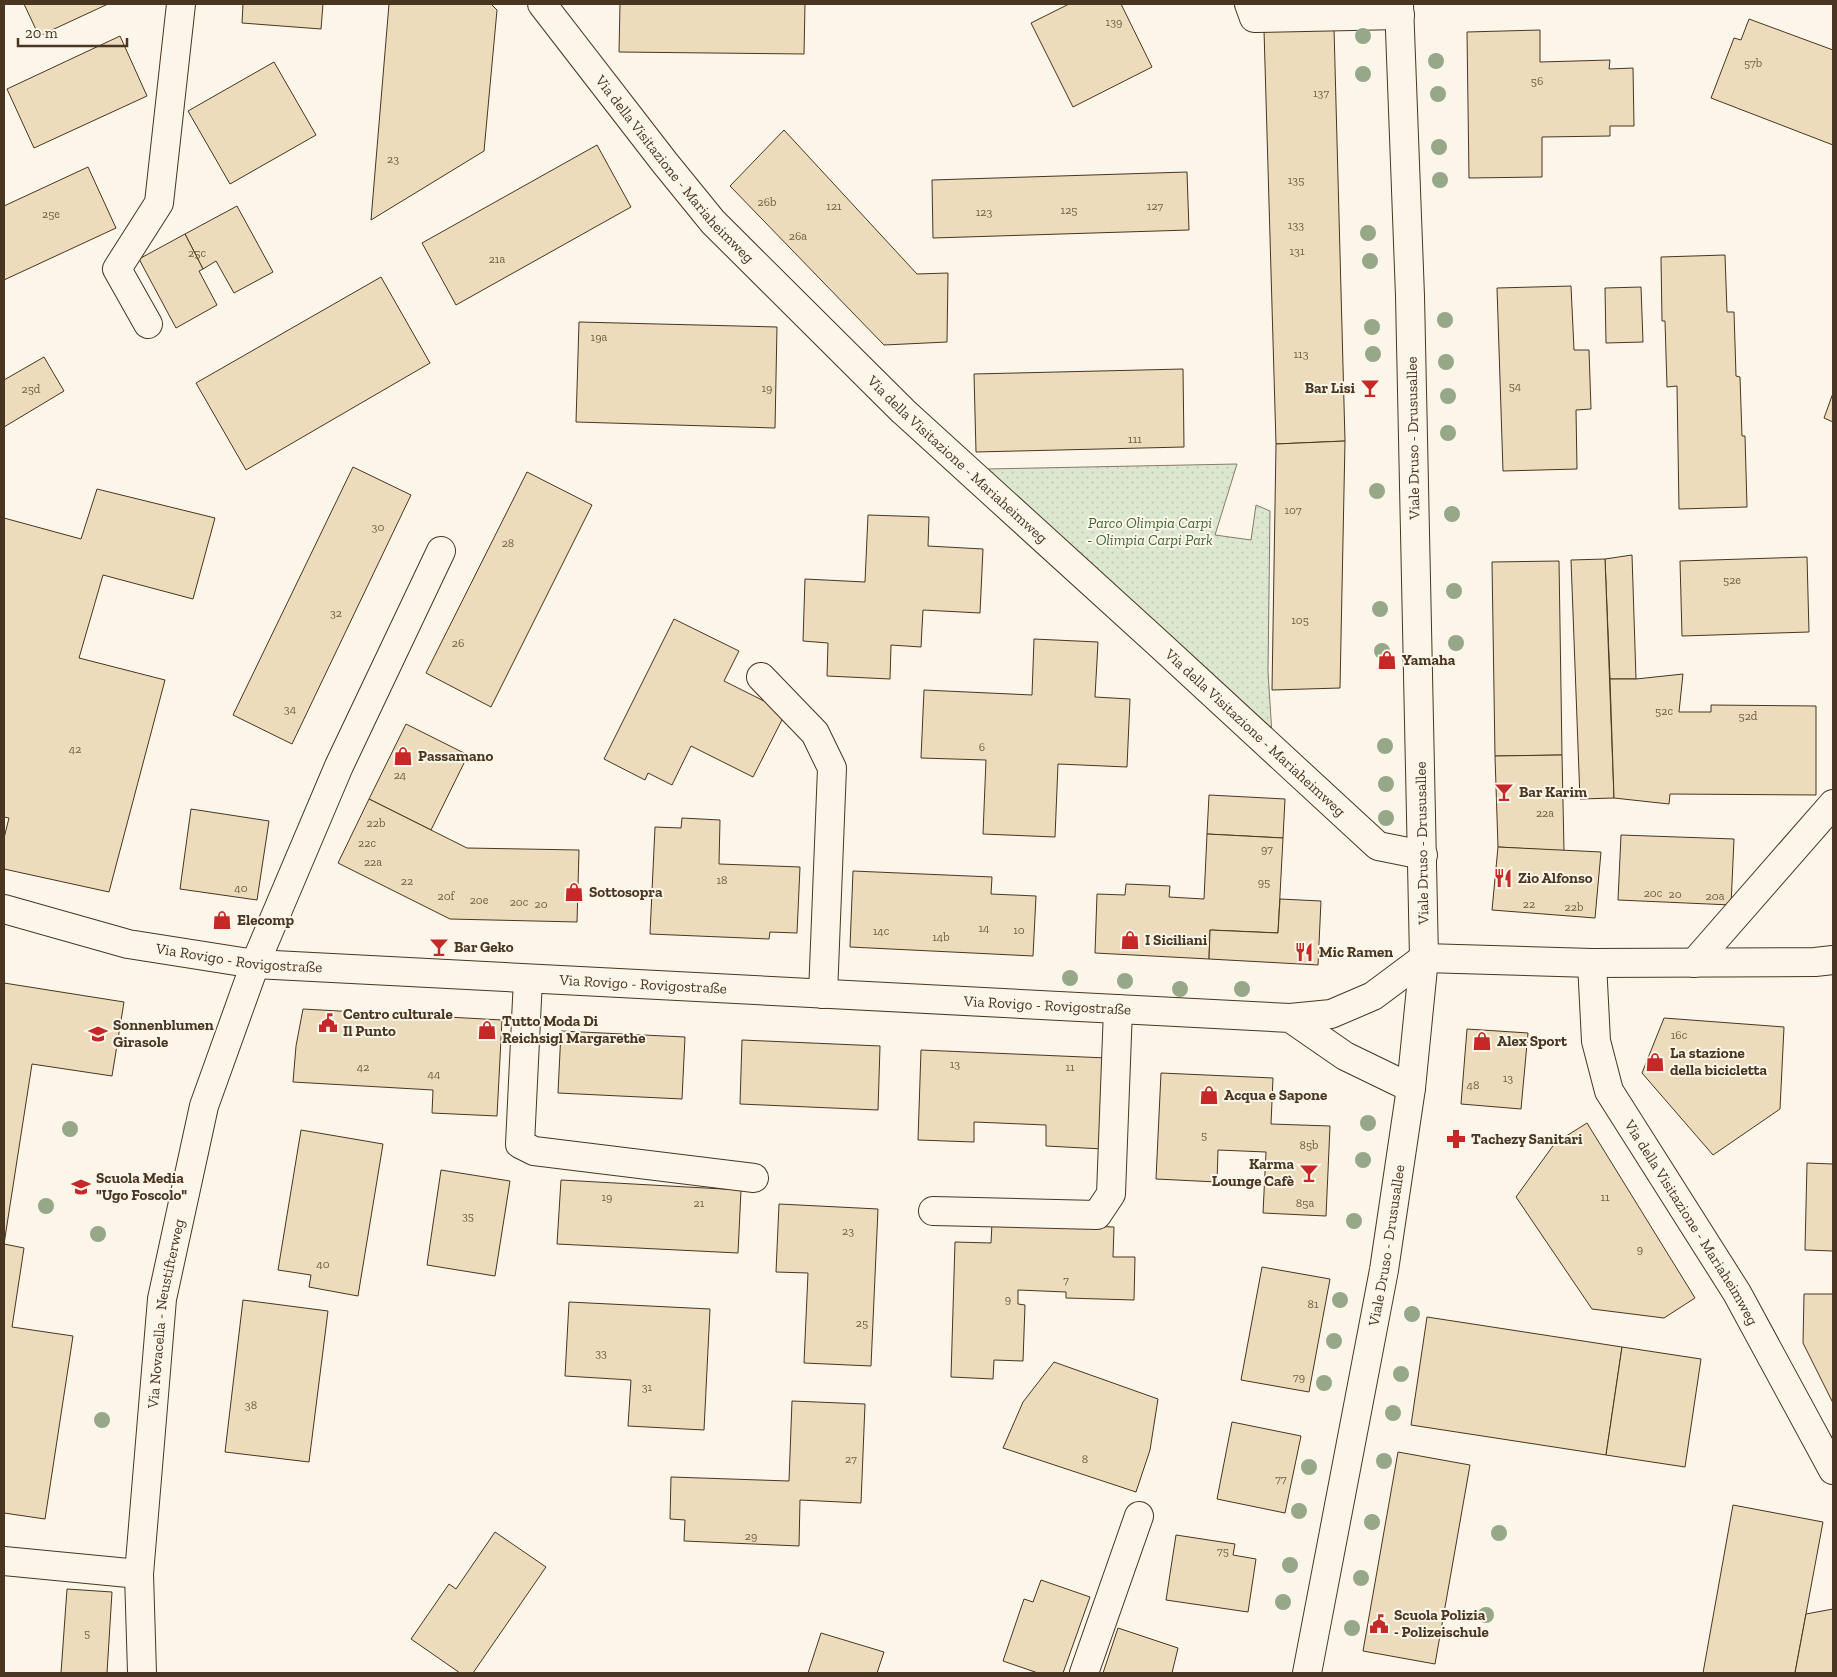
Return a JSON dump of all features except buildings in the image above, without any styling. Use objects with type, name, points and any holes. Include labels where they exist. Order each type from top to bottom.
[{"type":"street","points":[[148,324],[117,270],[159,203],[181,4]]},
{"type":"street","name":"Via della Visitazione - Mariaheimweg","points":[[542,4],[659,156],[713,222],[903,411],[1378,846],[1423,855]]},
{"type":"street","points":[[1248,4],[1254,18],[1399,9]]},
{"type":"street","name":"Viale Druso - Drususallee","points":[[1307,1673],[1384,1270],[1411,1088],[1424,958],[1410,296],[1399,9]]},
{"type":"street","name":"Via Novacella - Neustifterweg","points":[[142,1673],[139,1574],[162,1299],[204,1106],[255,964],[339,766],[441,551]]},
{"type":"street","points":[[762,677],[815,733],[832,768],[823,994]]},
{"type":"street","points":[[1694,963],[1833,804]]},
{"type":"street","name":"Via Rovigo - Rovigostraße","points":[[4,909],[128,944],[255,964],[1290,1018],[1332,1014],[1373,996],[1424,958]]},
{"type":"street","points":[[1424,958],[1592,964],[1815,962],[1833,960]]},
{"type":"street","name":"Via della Visitazione - Mariaheimweg","points":[[1592,964],[1596,1041],[1609,1091],[1737,1293],[1833,1470]]},
{"type":"street","points":[[528,978],[520,1144],[534,1151],[754,1178]]},
{"type":"street","points":[[933,1212],[1097,1216],[1112,1194],[1118,1009]]},
{"type":"street","points":[[1290,1018],[1345,1056],[1411,1088]]},
{"type":"street","points":[[1084,1673],[1139,1516]]},
{"type":"street","points":[[4,1560],[139,1574]]},
{"type":"green space","name":"Parco Olimpia Carpi - Olimpia Carpi Park","points":[[1237,464],[1215,535],[1251,540],[1256,505],[1270,511],[1268,672],[1272,734],[987,469]]},
{"type":"place","name":"Bar Lisi","points":[[1370,388]]},
{"type":"place","name":"Yamaha","points":[[1387,660]]},
{"type":"place","name":"Passamano","points":[[403,756]]},
{"type":"place","name":"Bar Karim","points":[[1504,792]]},
{"type":"place","name":"Zio Alfonso","points":[[1503,878]]},
{"type":"place","name":"Sottosopra","points":[[574,892]]},
{"type":"place","name":"Elecomp","points":[[222,920]]},
{"type":"place","name":"I Siciliani","points":[[1130,940]]},
{"type":"place","name":"Bar Geko","points":[[439,947]]},
{"type":"place","name":"Mic Ramen","points":[[1304,952]]},
{"type":"place","name":"Centro culturale Il Punto","points":[[328,1023]]},
{"type":"place","name":"Tutto Moda Di Reichsigl Margarethe","points":[[487,1030]]},
{"type":"place","name":"Sonnenblumen Girasole","points":[[98,1034]]},
{"type":"place","name":"Alex Sport","points":[[1482,1041]]},
{"type":"place","name":"La stazione della bicicletta","points":[[1655,1062]]},
{"type":"place","name":"Acqua e Sapone","points":[[1209,1095]]},
{"type":"place","name":"Tachezy Sanitari","points":[[1456,1139]]},
{"type":"place","name":"Karma Lounge Cafè","points":[[1309,1173]]},
{"type":"place","name":"Scuola Media \"Ugo Foscolo\"","points":[[81,1187]]},
{"type":"place","name":"Scuola Polizia - Polizeischule","points":[[1379,1624]]}]
